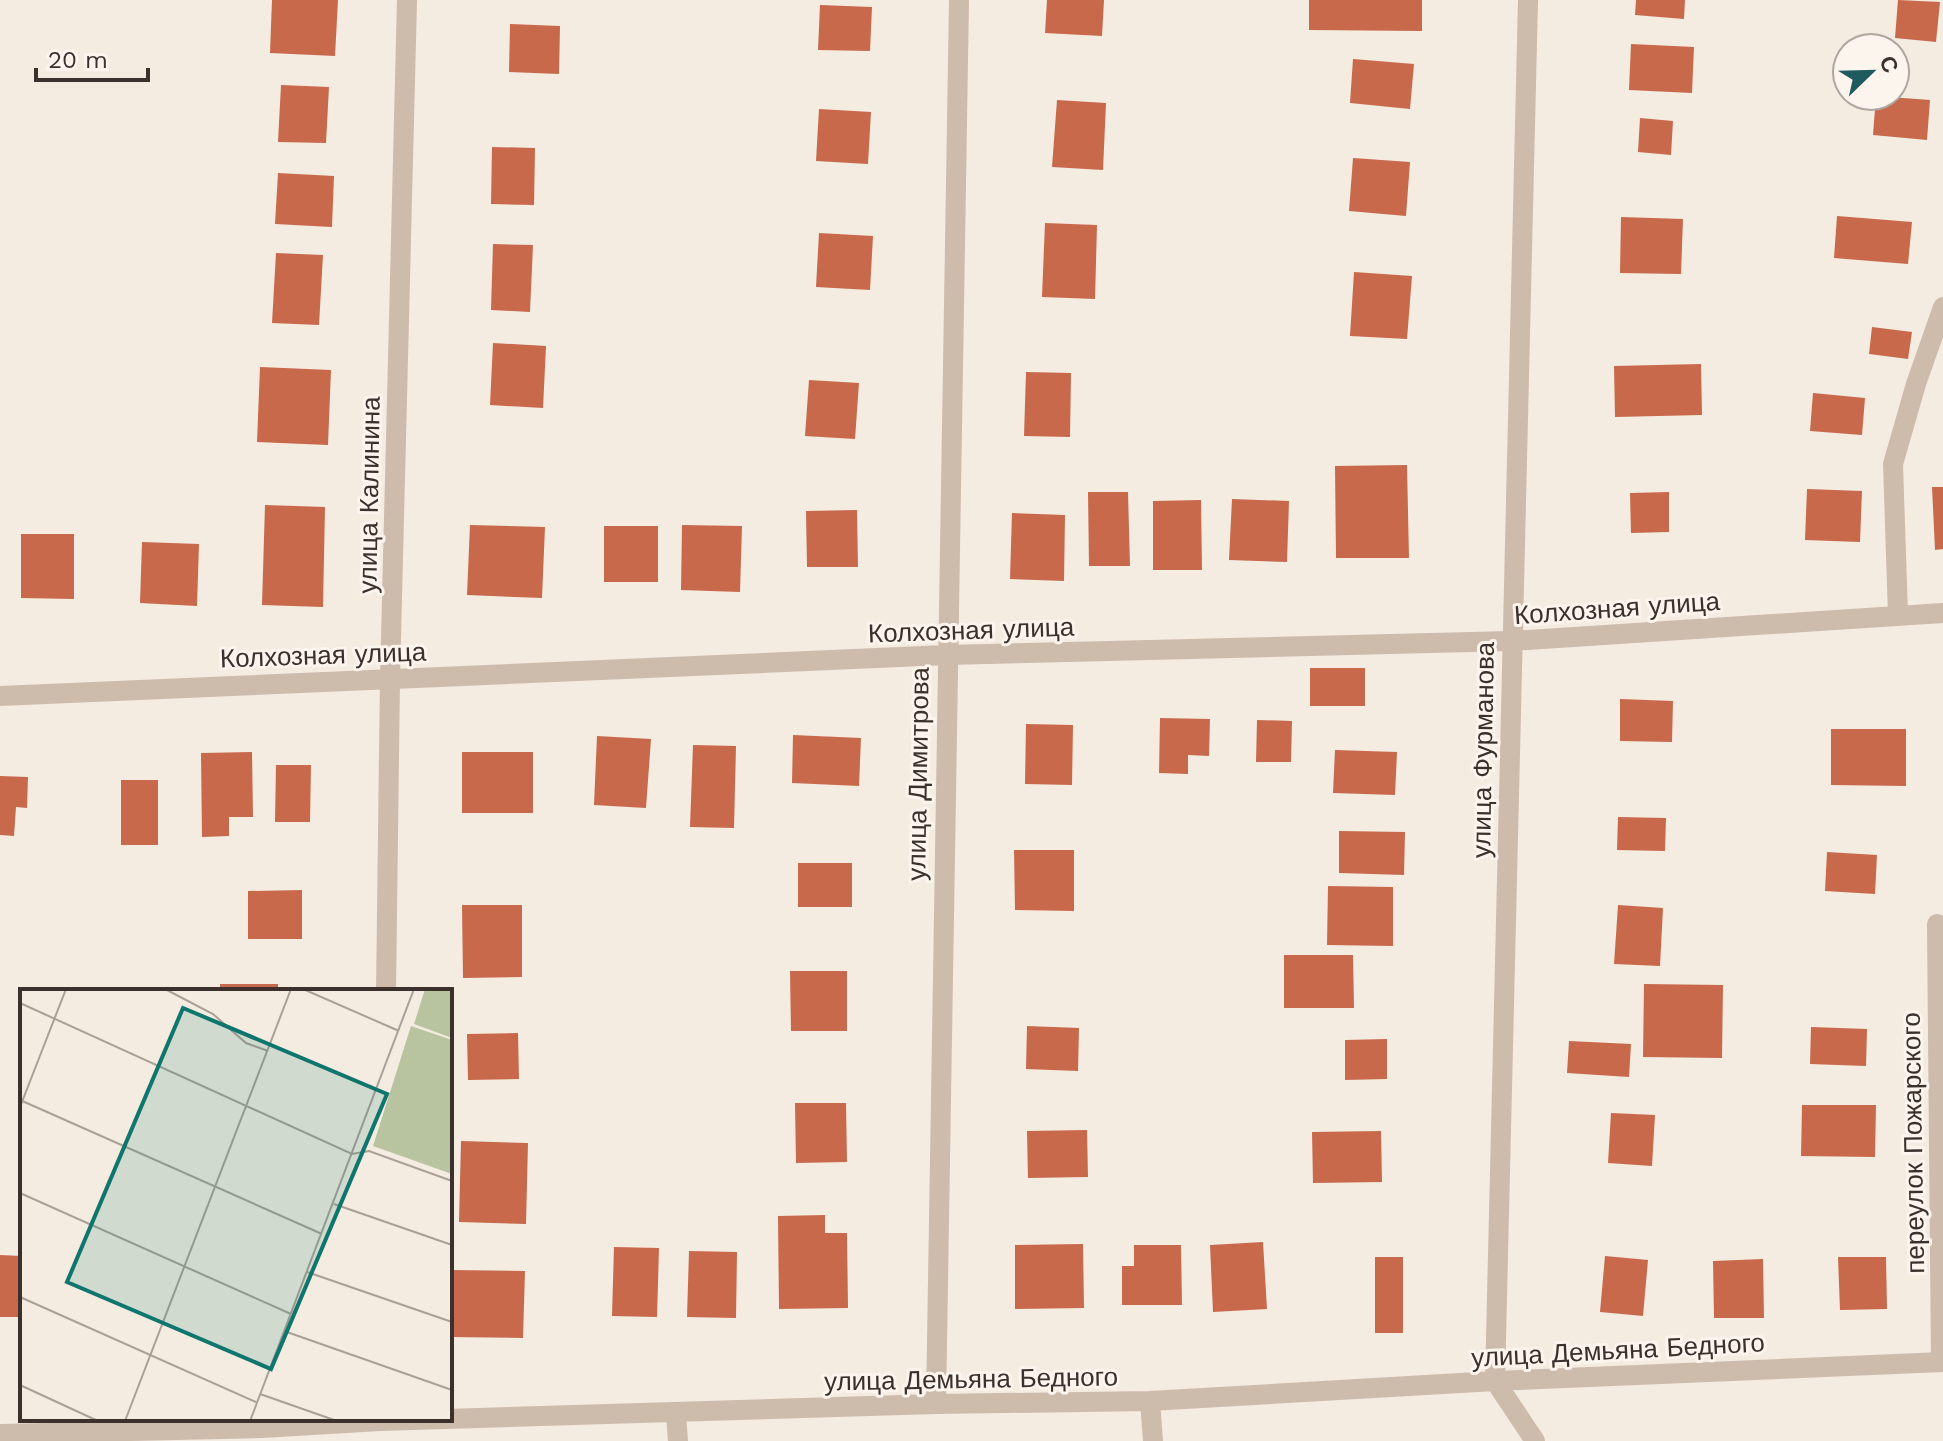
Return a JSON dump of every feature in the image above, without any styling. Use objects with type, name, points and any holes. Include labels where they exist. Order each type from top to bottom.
[{"type":"street","name":"улица Калинина","points":[[386,989],[390,678],[407,0]]},
{"type":"street","name":"улица Димитрова","points":[[936,1404],[959,0]]},
{"type":"street","name":"улица Фурманова","points":[[1495,1381],[1528,0]]},
{"type":"street","points":[[1898,615],[1893,464],[1943,307]]},
{"type":"street","name":"Колхозная улица","points":[[0,696],[946,655],[1511,641],[1943,613]]},
{"type":"street","name":"переулок Пожарского","points":[[1937,924],[1942,1362]]},
{"type":"street","name":"улица Демьяна Бедного","points":[[452,1419],[1150,1401],[1495,1381],[1942,1362]]},
{"type":"street","points":[[1495,1381],[1535,1441]]},
{"type":"street","points":[[1150,1401],[1153,1441]]},
{"type":"street","points":[[676,1414],[678,1441]]},
{"type":"street","name":"улица Демьяна Бедного","points":[[0,1434],[262,1434],[372,1421]]},
{"type":"building","points":[[272,0],[338,0],[335,56],[270,53]]},
{"type":"building","points":[[1047,0],[1104,0],[1102,36],[1045,33]]},
{"type":"building","points":[[1309,0],[1422,0],[1422,31],[1309,30]]},
{"type":"building","points":[[1636,0],[1685,0],[1684,19],[1635,15]]},
{"type":"building","points":[[1898,0],[1940,2],[1936,42],[1911,40],[1911,32],[1895,32]]},
{"type":"building","points":[[820,5],[872,7],[870,51],[818,50]]},
{"type":"building","points":[[510,24],[560,26],[559,74],[509,72]]},
{"type":"building","points":[[1631,44],[1694,47],[1692,93],[1629,90]]},
{"type":"building","points":[[1353,59],[1414,64],[1410,109],[1350,103]]},
{"type":"building","points":[[281,85],[329,87],[326,143],[278,142]]},
{"type":"building","points":[[1911,99],[1930,100],[1927,140],[1873,135],[1875,112],[1911,112]]},
{"type":"building","points":[[1057,100],[1106,103],[1103,170],[1052,167]]},
{"type":"building","points":[[819,109],[871,112],[868,164],[816,161]]},
{"type":"building","points":[[1640,118],[1673,121],[1671,155],[1638,152]]},
{"type":"building","points":[[492,147],[535,148],[534,205],[491,204]]},
{"type":"building","points":[[1353,158],[1410,162],[1406,216],[1349,211]]},
{"type":"building","points":[[278,173],[334,176],[332,227],[275,224]]},
{"type":"building","points":[[1837,216],[1912,222],[1908,264],[1834,258]]},
{"type":"building","points":[[1621,217],[1683,219],[1681,274],[1620,273]]},
{"type":"building","points":[[1045,223],[1097,225],[1095,299],[1042,297]]},
{"type":"building","points":[[819,233],[873,236],[870,290],[816,287]]},
{"type":"building","points":[[493,244],[533,245],[530,312],[491,310]]},
{"type":"building","points":[[276,253],[323,255],[319,325],[272,323]]},
{"type":"building","points":[[1354,272],[1412,276],[1407,339],[1350,336]]},
{"type":"building","points":[[1872,327],[1912,332],[1908,359],[1869,354]]},
{"type":"building","points":[[493,343],[546,346],[543,408],[490,405]]},
{"type":"building","points":[[1701,364],[1702,415],[1615,417],[1614,366]]},
{"type":"building","points":[[260,367],[331,370],[328,445],[257,442]]},
{"type":"building","points":[[1026,372],[1071,373],[1070,437],[1024,436]]},
{"type":"building","points":[[809,380],[859,383],[855,439],[805,436]]},
{"type":"building","points":[[1813,393],[1865,398],[1862,435],[1810,431]]},
{"type":"building","points":[[1407,465],[1409,558],[1336,558],[1335,466]]},
{"type":"building","points":[[1932,487],[1943,487],[1943,549],[1935,550]]},
{"type":"building","points":[[1807,489],[1862,491],[1860,542],[1805,540]]},
{"type":"building","points":[[1088,492],[1128,492],[1130,566],[1089,566]]},
{"type":"building","points":[[1669,492],[1669,532],[1631,533],[1630,493]]},
{"type":"building","points":[[1232,499],[1289,501],[1287,562],[1229,560]]},
{"type":"building","points":[[1201,500],[1202,570],[1153,570],[1153,501]]},
{"type":"building","points":[[265,505],[325,507],[323,607],[262,605]]},
{"type":"building","points":[[857,510],[858,567],[807,567],[806,511]]},
{"type":"building","points":[[1012,513],[1065,515],[1064,581],[1010,579]]},
{"type":"building","points":[[470,525],[545,527],[542,598],[467,595]]},
{"type":"building","points":[[682,525],[742,526],[740,592],[681,590]]},
{"type":"building","points":[[604,526],[658,526],[658,582],[604,582]]},
{"type":"building","points":[[21,534],[74,534],[74,599],[21,598]]},
{"type":"building","points":[[142,542],[199,544],[197,606],[140,603]]},
{"type":"building","points":[[1310,668],[1365,668],[1365,706],[1310,706]]},
{"type":"building","points":[[1620,699],[1673,701],[1672,742],[1620,741]]},
{"type":"building","points":[[1160,718],[1210,719],[1209,756],[1188,755],[1188,774],[1159,773]]},
{"type":"building","points":[[1257,720],[1292,721],[1291,762],[1256,762]]},
{"type":"building","points":[[1026,724],[1073,725],[1072,785],[1025,784]]},
{"type":"building","points":[[1831,729],[1906,729],[1906,786],[1831,785]]},
{"type":"building","points":[[793,735],[861,738],[859,786],[792,783]]},
{"type":"building","points":[[597,736],[651,739],[646,808],[594,805]]},
{"type":"building","points":[[693,745],[736,746],[734,828],[690,827]]},
{"type":"building","points":[[1335,750],[1397,752],[1395,795],[1333,793]]},
{"type":"building","points":[[252,752],[253,817],[229,817],[229,836],[202,837],[201,753]]},
{"type":"building","points":[[462,752],[533,752],[533,813],[462,813]]},
{"type":"building","points":[[276,765],[311,765],[310,822],[275,822]]},
{"type":"building","points":[[0,776],[28,777],[27,808],[16,807],[14,836],[0,835]]},
{"type":"building","points":[[121,780],[158,780],[158,845],[121,845]]},
{"type":"building","points":[[1618,817],[1666,818],[1665,851],[1617,850]]},
{"type":"building","points":[[1339,831],[1405,832],[1404,875],[1339,873]]},
{"type":"building","points":[[1014,850],[1074,850],[1074,911],[1015,910]]},
{"type":"building","points":[[1827,852],[1877,855],[1875,894],[1825,891]]},
{"type":"building","points":[[798,863],[852,863],[852,907],[798,907]]},
{"type":"building","points":[[1328,886],[1393,887],[1393,946],[1327,945]]},
{"type":"building","points":[[302,890],[302,939],[248,939],[248,891]]},
{"type":"building","points":[[462,905],[522,905],[522,977],[463,978]]},
{"type":"building","points":[[1618,905],[1663,908],[1660,966],[1614,964]]},
{"type":"building","points":[[1284,955],[1353,955],[1354,1008],[1284,1008]]},
{"type":"building","points":[[790,971],[847,971],[847,1031],[791,1031]]},
{"type":"building","points":[[220,984],[278,984],[278,989],[220,989]]},
{"type":"building","points":[[1644,984],[1723,985],[1722,1058],[1643,1057]]},
{"type":"building","points":[[1027,1026],[1079,1028],[1078,1071],[1026,1069]]},
{"type":"building","points":[[1811,1027],[1867,1029],[1866,1066],[1810,1064]]},
{"type":"building","points":[[518,1033],[519,1079],[468,1080],[467,1034]]},
{"type":"building","points":[[1387,1039],[1387,1079],[1345,1080],[1345,1040]]},
{"type":"building","points":[[1569,1041],[1631,1044],[1629,1077],[1567,1073]]},
{"type":"building","points":[[795,1103],[846,1103],[847,1162],[796,1163]]},
{"type":"building","points":[[1802,1105],[1876,1105],[1875,1157],[1801,1156]]},
{"type":"building","points":[[1611,1113],[1655,1115],[1652,1166],[1608,1163]]},
{"type":"building","points":[[1087,1130],[1088,1177],[1028,1178],[1027,1131]]},
{"type":"building","points":[[1381,1131],[1382,1182],[1313,1183],[1312,1132]]},
{"type":"building","points":[[461,1141],[528,1143],[526,1224],[459,1222]]},
{"type":"building","points":[[825,1215],[825,1233],[847,1233],[848,1308],[779,1309],[778,1216]]},
{"type":"building","points":[[1263,1242],[1267,1309],[1213,1312],[1210,1245]]},
{"type":"building","points":[[1083,1244],[1084,1308],[1015,1309],[1015,1245]]},
{"type":"building","points":[[1134,1245],[1181,1245],[1182,1305],[1122,1305],[1122,1266],[1134,1266]]},
{"type":"building","points":[[614,1247],[659,1248],[657,1317],[612,1316]]},
{"type":"building","points":[[689,1251],[737,1252],[736,1318],[687,1317]]},
{"type":"building","points":[[0,1255],[20,1256],[20,1317],[0,1317]]},
{"type":"building","points":[[1605,1256],[1648,1260],[1643,1316],[1600,1312]]},
{"type":"building","points":[[1375,1257],[1403,1257],[1403,1333],[1375,1333]]},
{"type":"building","points":[[1838,1257],[1886,1257],[1887,1309],[1840,1310]]},
{"type":"building","points":[[1763,1259],[1764,1318],[1714,1318],[1713,1261]]},
{"type":"building","points":[[452,1270],[525,1271],[523,1338],[452,1337]]}]
